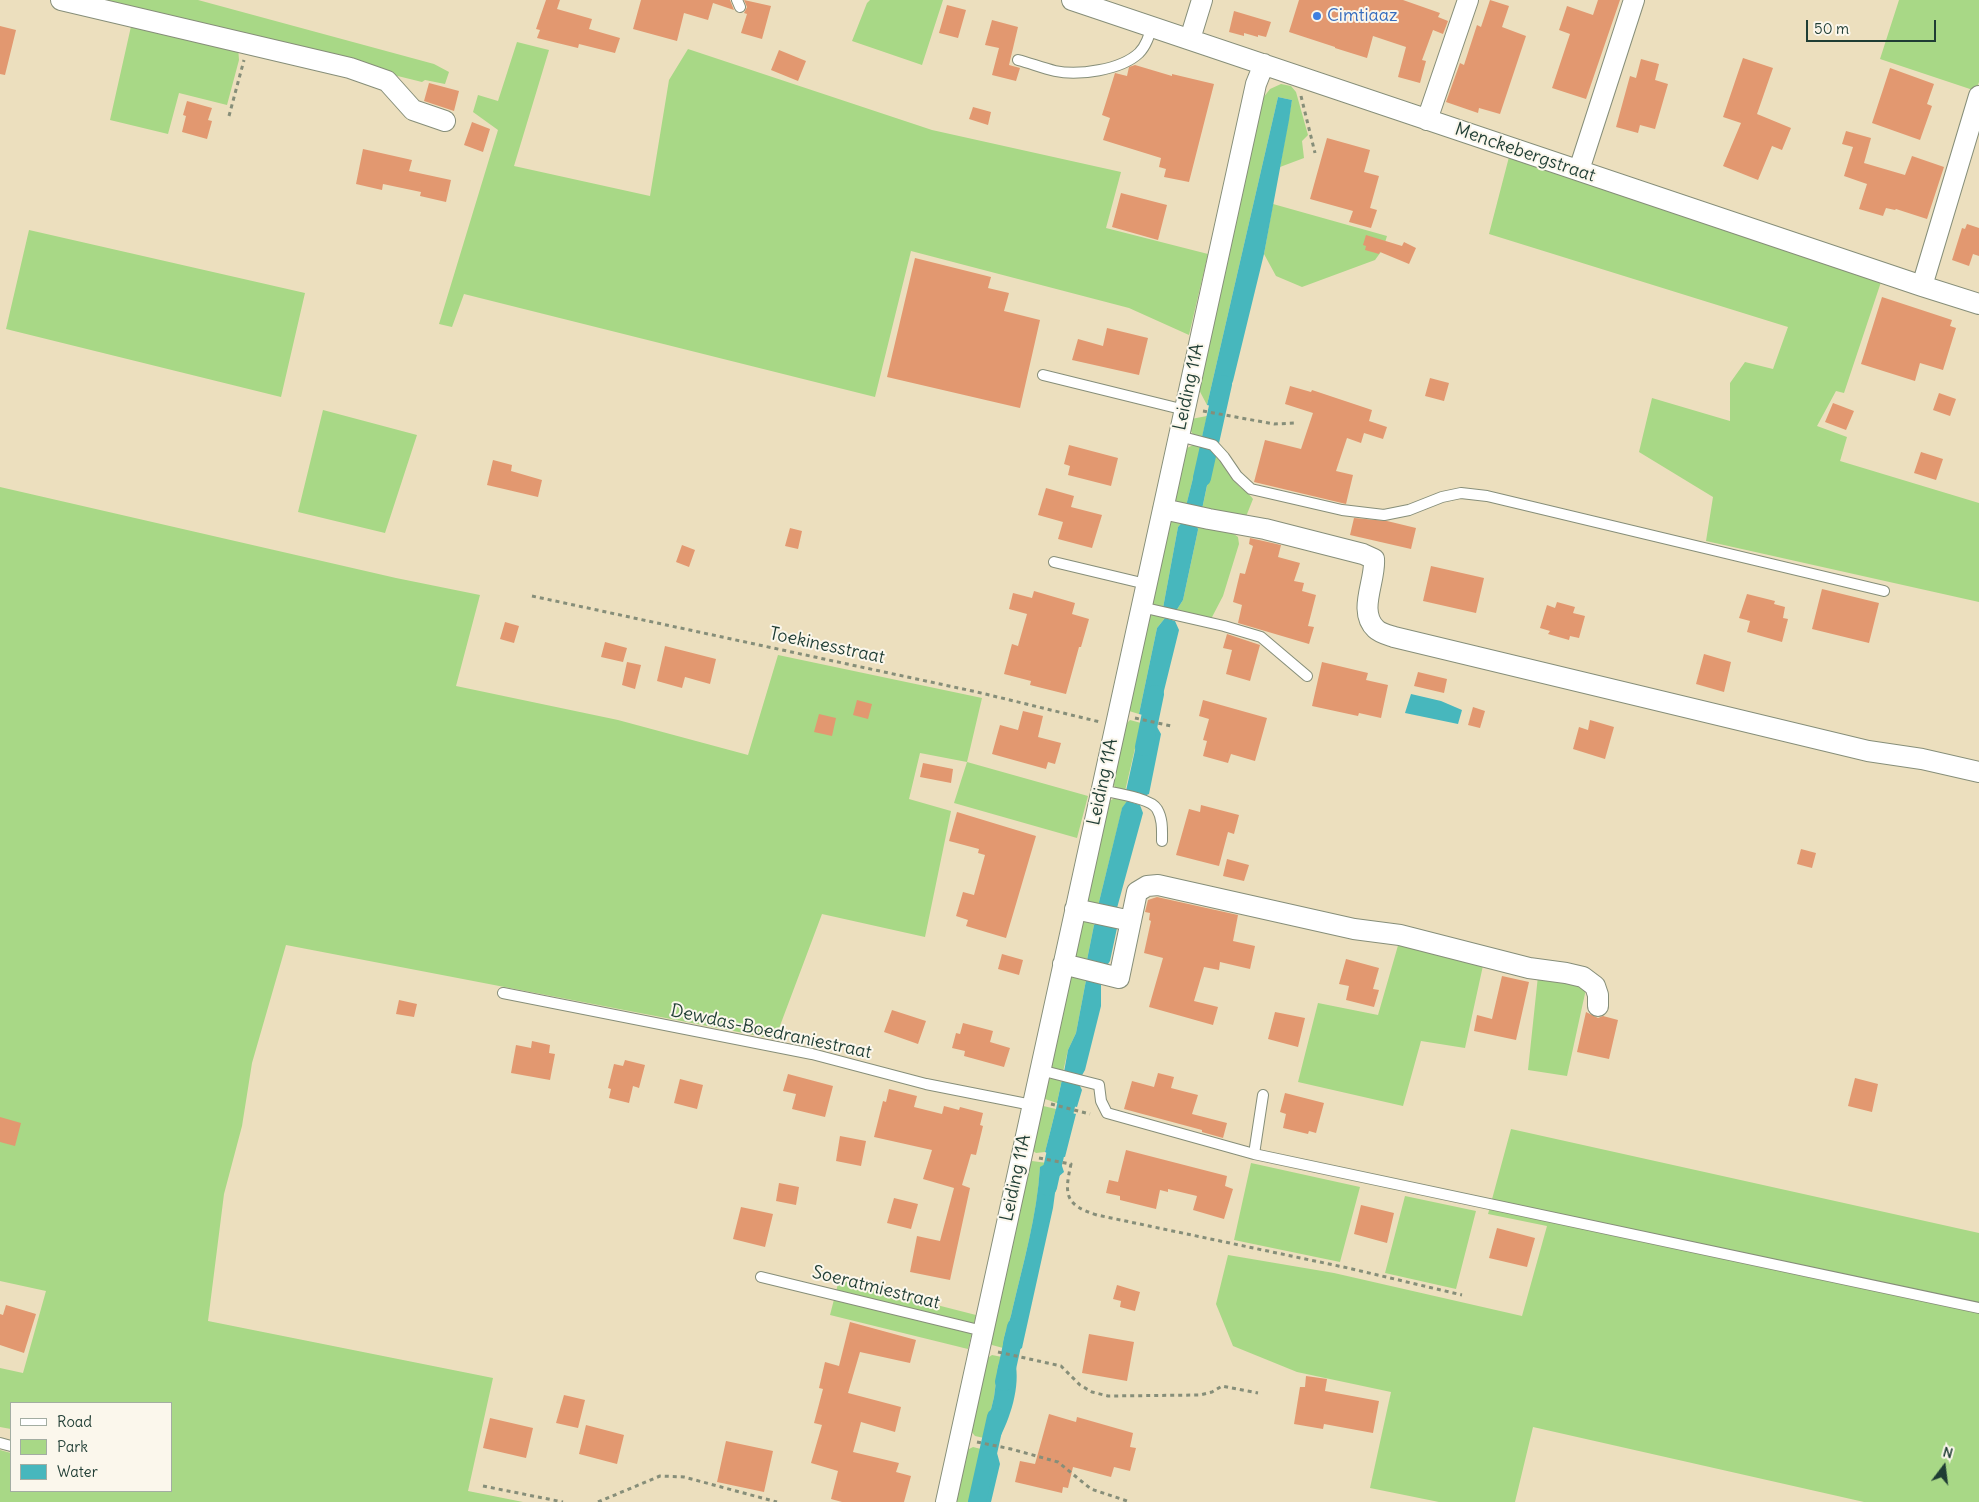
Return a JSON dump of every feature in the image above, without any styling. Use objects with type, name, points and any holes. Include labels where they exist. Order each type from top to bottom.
[{"type":"street","points":[[61,0],[350,68],[387,80],[413,110],[445,121]]},
{"type":"street","name":"Menckebergstraat","points":[[1072,0],[1979,304]]},
{"type":"street","points":[[1190,39],[1202,0]]},
{"type":"street","points":[[1427,120],[1468,0]]},
{"type":"street","points":[[1579,170],[1634,0]]},
{"type":"street","name":"Leiding 11A","points":[[946,1502],[1033,1103],[1046,1072],[1069,966],[1101,790],[1116,720],[1146,584],[1166,510],[1178,436],[1256,84],[1264,64]]},
{"type":"street","points":[[1922,286],[1979,96]]},
{"type":"street","points":[[1166,510],[1265,529],[1362,554],[1374,559],[1375,569],[1368,604],[1368,620],[1377,630],[1394,637],[1868,751],[1922,759],[1979,772]]},
{"type":"street","points":[[1069,966],[1119,978],[1122,919],[1137,892],[1147,886],[1158,885],[1354,929],[1400,935],[1529,968],[1583,977],[1595,986],[1598,995],[1598,1006]]},
{"type":"street","points":[[1080,910],[1122,919]]},
{"type":"lane","points":[[1018,60],[1055,71],[1078,73],[1106,68],[1131,60],[1140,52],[1148,40],[1152,26]]},
{"type":"lane","points":[[1043,375],[1184,410]]},
{"type":"lane","points":[[1178,436],[1213,445],[1237,476],[1251,489],[1333,508],[1384,515],[1409,510],[1442,497],[1461,493],[1488,496],[1884,591]]},
{"type":"lane","points":[[1054,562],[1146,584]]},
{"type":"lane","points":[[1141,607],[1261,638],[1307,676]]},
{"type":"lane","points":[[1101,790],[1148,801],[1157,808],[1162,825],[1162,842]]},
{"type":"lane","name":"Dewdas-Boedraniestraat","points":[[502,993],[812,1054],[926,1084],[1033,1103]]},
{"type":"lane","points":[[1046,1072],[1099,1085],[1101,1101],[1107,1113],[1254,1154],[1979,1308]]},
{"type":"lane","points":[[1254,1154],[1263,1095]]},
{"type":"lane","name":"Soeratmiestraat","points":[[761,1277],[982,1339]]},
{"type":"path","points":[[229,116],[244,60],[241,42]]},
{"type":"path","points":[[1306,79],[1301,93],[1315,153]]},
{"type":"path","points":[[1184,410],[1210,411],[1234,418],[1274,424],[1294,423]]},
{"type":"path","name":"Toekinesstraat","points":[[532,596],[977,692],[1116,720],[1171,726]]},
{"type":"path","points":[[1033,1103],[1090,1114]]},
{"type":"path","points":[[1021,1155],[1071,1164],[1066,1186],[1069,1198],[1082,1210],[1096,1216],[1348,1268],[1462,1295]]},
{"type":"path","points":[[982,1339],[1033,1360],[1061,1366],[1080,1385],[1092,1392],[1108,1396],[1200,1395],[1212,1392],[1222,1386],[1258,1393]]},
{"type":"path","points":[[959,1439],[1011,1449],[1058,1462],[1091,1488],[1130,1502]]},
{"type":"path","points":[[598,1502],[660,1476],[673,1476],[684,1477],[777,1502]]},
{"type":"path","points":[[483,1486],[563,1502]]},
{"type":"green space","points":[[90,0],[198,0],[434,64],[449,72],[445,84],[425,80],[422,82]]},
{"type":"green space","points":[[870,0],[943,0],[922,65],[852,41],[867,3]]},
{"type":"green space","points":[[1899,0],[1979,0],[1979,82],[1976,91],[1880,59]]},
{"type":"green space","points":[[132,22],[238,47],[239,60],[227,105],[179,93],[168,134],[110,120]]},
{"type":"green space","points":[[517,42],[549,50],[514,166],[650,196],[669,80],[688,49],[932,130],[1121,172],[1106,228],[1208,254],[1189,335],[1129,308],[911,251],[875,397],[464,294],[452,327],[439,324],[498,130],[473,112],[478,95],[498,101]]},
{"type":"green space","points":[[1281,84],[1291,86],[1296,92],[1308,135],[1302,141],[1304,158],[1280,167],[1292,100],[1278,97],[1207,405],[1197,386],[1263,98],[1270,89]]},
{"type":"green space","points":[[1509,157],[1881,282],[1844,393],[1836,391],[1817,426],[1847,437],[1840,461],[1979,503],[1979,602],[1706,541],[1713,497],[1639,452],[1652,398],[1730,421],[1730,383],[1745,362],[1773,369],[1788,327],[1489,234]]},
{"type":"green space","points":[[1273,204],[1387,236],[1383,249],[1375,260],[1302,287],[1276,276],[1264,254]]},
{"type":"green space","points":[[29,230],[305,293],[281,397],[6,329]]},
{"type":"green space","points":[[323,410],[417,435],[385,533],[298,512]]},
{"type":"green space","points":[[1207,416],[1202,437],[1194,436],[1189,428],[1191,419]]},
{"type":"green space","points":[[1193,445],[1209,450],[1236,483],[1253,499],[1245,519],[1201,514],[1213,458],[1199,454],[1185,510],[1172,506],[1185,449]]},
{"type":"green space","points":[[0,487],[396,578],[480,595],[456,686],[618,720],[748,755],[778,655],[982,698],[967,762],[920,753],[909,799],[951,811],[925,937],[822,914],[775,1039],[286,945],[252,1063],[242,1126],[224,1194],[208,1321],[493,1378],[468,1491],[523,1502],[0,1502],[0,1450],[10,1453],[10,1492],[172,1492],[172,1402],[10,1402],[10,1429],[0,1427],[0,1368],[23,1373],[46,1291],[0,1281]]},
{"type":"green space","points":[[1178,518],[1185,519],[1178,527],[1163,608],[1152,607],[1169,523]]},
{"type":"green space","points":[[1197,523],[1230,531],[1238,537],[1239,544],[1223,596],[1211,619],[1176,611],[1183,600],[1198,530]]},
{"type":"green space","points":[[1153,614],[1165,618],[1157,628],[1139,714],[1129,711],[1149,617]]},
{"type":"green space","points":[[1130,720],[1141,723],[1125,791],[1115,787],[1112,781],[1126,724]]},
{"type":"green space","points":[[967,762],[1088,796],[1077,838],[954,803]]},
{"type":"green space","points":[[1115,798],[1127,801],[1122,809],[1099,902],[1100,909],[1087,905],[1086,897],[1109,801]]},
{"type":"green space","points":[[1084,919],[1101,919],[1094,925],[1086,965],[1073,960],[1080,926]]},
{"type":"green space","points":[[1399,942],[1484,961],[1465,1048],[1421,1041],[1403,1106],[1298,1082],[1318,1003],[1378,1015]]},
{"type":"green space","points":[[1074,973],[1087,975],[1076,1033],[1068,1050],[1063,1072],[1051,1068],[1069,978]]},
{"type":"green space","points":[[1538,976],[1579,982],[1586,989],[1567,1076],[1528,1070]]},
{"type":"green space","points":[[1053,1078],[1062,1080],[1057,1103],[1045,1099],[1044,1093],[1047,1080]]},
{"type":"green space","points":[[1039,1105],[1056,1109],[1045,1152],[1036,1153],[1032,1150]]},
{"type":"green space","points":[[1511,1129],[1979,1233],[1979,1502],[1864,1502],[1533,1427],[1515,1502],[1439,1502],[1370,1488],[1391,1392],[1297,1372],[1233,1346],[1216,1304],[1228,1255],[1334,1273],[1522,1316],[1547,1226],[1488,1214]]},
{"type":"green space","points":[[1032,1161],[1047,1163],[1040,1168],[1033,1222],[1003,1348],[992,1345],[989,1341],[1028,1164]]},
{"type":"green space","points":[[1251,1163],[1360,1187],[1340,1262],[1234,1240]]},
{"type":"green space","points":[[1405,1196],[1476,1211],[1456,1289],[1385,1273]]},
{"type":"green space","points":[[839,1280],[976,1315],[968,1349],[830,1315]]},
{"type":"green space","points":[[992,1355],[1002,1357],[998,1366],[994,1397],[984,1438],[975,1436],[970,1430],[986,1359]]},
{"type":"green space","points":[[973,1447],[985,1450],[979,1459],[970,1502],[954,1502],[965,1451]]},
{"type":"water","points":[[1278,97],[1292,100],[1289,120],[1264,254],[1233,381],[1222,409],[1207,405]]},
{"type":"water","points":[[1199,454],[1213,457],[1201,514],[1185,510]]},
{"type":"water","points":[[1185,519],[1197,523],[1198,530],[1183,600],[1176,611],[1163,608],[1178,527]]},
{"type":"water","points":[[1165,618],[1175,621],[1179,630],[1157,719],[1139,714],[1157,628]]},
{"type":"water","points":[[1411,694],[1441,701],[1462,710],[1458,724],[1405,713]]},
{"type":"water","points":[[1141,723],[1157,727],[1161,734],[1149,794],[1144,796],[1126,791]]},
{"type":"water","points":[[1127,801],[1140,805],[1143,813],[1117,908],[1100,909],[1099,902],[1122,808]]},
{"type":"water","points":[[1101,919],[1117,928],[1110,961],[1104,970],[1086,965],[1094,925]]},
{"type":"water","points":[[1087,975],[1101,979],[1101,1006],[1085,1070],[1081,1077],[1064,1072],[1068,1050],[1076,1033]]},
{"type":"water","points":[[1062,1080],[1080,1086],[1082,1090],[1077,1107],[1057,1103]]},
{"type":"water","points":[[1056,1109],[1076,1114],[1065,1157],[1045,1152]]},
{"type":"water","points":[[1047,1163],[1062,1166],[1064,1172],[1057,1178],[1053,1208],[1022,1348],[1017,1351],[1003,1348],[1004,1339],[1029,1240],[1036,1204],[1040,1167]]},
{"type":"water","points":[[1002,1357],[1015,1361],[1017,1381],[1007,1423],[998,1441],[984,1438],[994,1397],[998,1366]]},
{"type":"water","points":[[985,1450],[997,1453],[1000,1464],[991,1502],[970,1502],[979,1459]]},
{"type":"building","points":[[546,0],[560,0],[557,9],[592,19],[589,29],[620,38],[615,53],[579,44],[578,48],[537,38],[540,30],[536,29]]},
{"type":"building","points":[[641,0],[730,0],[734,10],[713,3],[708,20],[684,13],[677,41],[633,29]]},
{"type":"building","points":[[744,0],[771,6],[762,39],[741,33],[747,14],[744,13],[747,7]]},
{"type":"building","points":[[1299,0],[1403,0],[1440,13],[1438,17],[1448,21],[1443,34],[1433,30],[1422,60],[1426,61],[1420,83],[1398,77],[1406,47],[1373,36],[1367,58],[1289,32]]},
{"type":"building","points":[[1490,0],[1509,6],[1502,27],[1526,36],[1500,114],[1479,108],[1478,113],[1446,102],[1460,63],[1464,65],[1477,25],[1481,27]]},
{"type":"building","points":[[1598,0],[1620,0],[1586,99],[1552,88],[1570,34],[1559,30],[1567,6],[1593,15]]},
{"type":"building","points":[[947,5],[966,10],[958,38],[939,33]]},
{"type":"building","points":[[1234,11],[1271,22],[1266,37],[1244,33],[1244,36],[1229,32]]},
{"type":"building","points":[[992,20],[1018,27],[1009,65],[1020,68],[1016,81],[992,75],[999,48],[985,45]]},
{"type":"building","points":[[0,26],[16,30],[5,75],[0,74]]},
{"type":"building","points":[[779,50],[806,61],[798,81],[771,70]]},
{"type":"building","points":[[1743,58],[1773,68],[1757,114],[1791,128],[1782,150],[1772,146],[1758,180],[1723,166],[1741,123],[1723,117]]},
{"type":"building","points":[[1641,59],[1659,64],[1655,80],[1668,84],[1655,129],[1640,125],[1638,133],[1616,127],[1630,76],[1636,78]]},
{"type":"building","points":[[1135,65],[1172,76],[1172,74],[1214,84],[1189,182],[1164,177],[1166,169],[1159,167],[1161,158],[1103,140],[1110,118],[1102,115],[1115,73],[1127,76],[1129,67]]},
{"type":"building","points":[[1890,68],[1934,84],[1927,104],[1932,106],[1920,140],[1872,123]]},
{"type":"building","points":[[429,83],[459,91],[454,111],[424,101]]},
{"type":"building","points":[[187,101],[212,108],[208,120],[212,121],[207,139],[182,132],[186,116],[183,115]]},
{"type":"building","points":[[973,107],[991,112],[988,125],[969,119]]},
{"type":"building","points":[[472,122],[490,129],[483,152],[464,145]]},
{"type":"building","points":[[1846,131],[1871,138],[1864,163],[1905,175],[1912,156],[1944,167],[1927,219],[1896,209],[1886,208],[1883,216],[1859,209],[1867,184],[1844,176],[1853,147],[1842,144]]},
{"type":"building","points":[[1327,138],[1370,150],[1364,172],[1379,176],[1370,208],[1377,210],[1371,228],[1349,222],[1353,211],[1310,199]]},
{"type":"building","points":[[363,149],[412,160],[409,171],[451,180],[446,202],[420,196],[421,192],[383,184],[382,190],[356,184]]},
{"type":"building","points":[[1121,193],[1167,205],[1158,240],[1112,227]]},
{"type":"building","points":[[1967,224],[1979,228],[1979,256],[1973,254],[1969,266],[1952,260],[1962,228],[1965,229]]},
{"type":"building","points":[[1366,235],[1402,246],[1404,242],[1416,248],[1409,264],[1380,252],[1379,254],[1365,250],[1366,246],[1363,245]]},
{"type":"building","points":[[915,258],[991,277],[988,288],[1009,293],[1004,311],[1040,320],[1020,408],[887,377]]},
{"type":"building","points":[[1882,297],[1952,320],[1950,326],[1956,328],[1943,370],[1920,363],[1915,381],[1861,364]]},
{"type":"building","points":[[1107,328],[1148,338],[1139,375],[1072,360],[1078,339],[1103,346]]},
{"type":"building","points":[[1430,378],[1449,383],[1444,401],[1425,396]]},
{"type":"building","points":[[1290,386],[1311,392],[1312,390],[1372,410],[1369,421],[1387,427],[1383,439],[1364,433],[1361,443],[1347,438],[1336,471],[1353,475],[1346,504],[1254,482],[1265,440],[1301,449],[1313,413],[1285,404]]},
{"type":"building","points":[[1939,393],[1956,399],[1950,416],[1933,410]]},
{"type":"building","points":[[1833,403],[1854,411],[1846,430],[1825,422]]},
{"type":"building","points":[[1069,445],[1118,458],[1111,486],[1068,475],[1070,466],[1064,464]]},
{"type":"building","points":[[1921,452],[1943,459],[1936,480],[1914,473]]},
{"type":"building","points":[[493,460],[512,465],[511,471],[542,480],[538,497],[487,485]]},
{"type":"building","points":[[1046,488],[1074,496],[1071,507],[1102,515],[1092,548],[1058,539],[1063,522],[1038,515]]},
{"type":"building","points":[[1354,518],[1387,521],[1416,528],[1411,549],[1350,535]]},
{"type":"building","points":[[790,528],[802,531],[798,549],[785,546]]},
{"type":"building","points":[[1250,538],[1281,545],[1278,557],[1300,563],[1294,581],[1304,583],[1302,591],[1316,595],[1308,626],[1314,627],[1309,644],[1238,623],[1242,605],[1233,602],[1240,573],[1245,574],[1253,546],[1249,544]]},
{"type":"building","points":[[682,545],[695,550],[689,567],[676,562]]},
{"type":"building","points":[[1431,566],[1484,578],[1476,613],[1423,601]]},
{"type":"building","points":[[1822,589],[1879,603],[1869,643],[1812,629]]},
{"type":"building","points":[[1034,591],[1075,603],[1072,614],[1089,619],[1066,694],[1030,685],[1031,681],[1004,674],[1012,644],[1018,646],[1027,614],[1009,609],[1013,593],[1032,598]]},
{"type":"building","points":[[1747,594],[1775,601],[1774,604],[1785,607],[1783,618],[1788,619],[1782,642],[1747,632],[1750,621],[1739,618]]},
{"type":"building","points":[[1557,602],[1575,607],[1573,613],[1585,616],[1579,638],[1570,636],[1569,640],[1548,634],[1550,631],[1540,628],[1547,605],[1555,608]]},
{"type":"building","points":[[505,622],[519,626],[514,643],[500,639]]},
{"type":"building","points":[[1227,634],[1260,645],[1250,681],[1226,674],[1232,650],[1223,648]]},
{"type":"building","points":[[605,642],[627,648],[623,662],[601,657]]},
{"type":"building","points":[[665,646],[716,659],[710,684],[685,677],[682,688],[657,681]]},
{"type":"building","points":[[1704,654],[1731,662],[1724,692],[1696,684]]},
{"type":"building","points":[[627,662],[641,665],[635,689],[622,685]]},
{"type":"building","points":[[1322,662],[1368,673],[1366,680],[1388,685],[1381,718],[1359,713],[1358,716],[1312,706]]},
{"type":"building","points":[[1418,672],[1447,679],[1444,693],[1414,686]]},
{"type":"building","points":[[857,700],[872,704],[868,719],[853,715]]},
{"type":"building","points":[[1203,700],[1267,718],[1255,761],[1231,754],[1228,763],[1203,756],[1207,741],[1203,740],[1209,719],[1199,716]]},
{"type":"building","points":[[1473,707],[1485,711],[1480,728],[1468,725]]},
{"type":"building","points":[[1023,711],[1043,716],[1038,737],[1061,743],[1055,764],[1048,762],[1046,769],[992,754],[1000,725],[1018,730]]},
{"type":"building","points":[[819,714],[836,718],[832,736],[814,732]]},
{"type":"building","points":[[1590,720],[1614,727],[1605,759],[1573,749],[1579,727],[1588,730]]},
{"type":"building","points":[[923,763],[953,769],[951,783],[920,777]]},
{"type":"building","points":[[1201,805],[1239,815],[1234,834],[1228,832],[1219,866],[1176,855],[1189,809],[1200,812]]},
{"type":"building","points":[[957,812],[1036,836],[1006,938],[966,926],[968,920],[956,916],[963,892],[974,895],[985,855],[978,853],[979,849],[949,841]]},
{"type":"building","points":[[1801,849],[1816,853],[1812,868],[1797,864]]},
{"type":"building","points":[[1227,859],[1249,865],[1244,881],[1223,876]]},
{"type":"building","points":[[1157,897],[1238,915],[1233,941],[1255,946],[1250,969],[1220,962],[1219,970],[1204,967],[1194,1001],[1218,1007],[1213,1025],[1149,1007],[1163,958],[1144,953],[1151,921],[1149,920],[1150,913],[1145,912],[1148,900]]},
{"type":"building","points":[[1002,954],[1023,960],[1019,975],[998,969]]},
{"type":"building","points":[[1346,959],[1379,968],[1373,989],[1379,990],[1374,1007],[1346,1000],[1349,986],[1339,984]]},
{"type":"building","points":[[1502,976],[1529,982],[1516,1040],[1474,1031],[1477,1015],[1492,1019]]},
{"type":"building","points":[[399,1000],[417,1004],[414,1017],[396,1014]]},
{"type":"building","points":[[892,1010],[926,1021],[918,1044],[884,1032]]},
{"type":"building","points":[[1275,1012],[1305,1018],[1298,1047],[1268,1039]]},
{"type":"building","points":[[1586,1012],[1598,1018],[1603,1016],[1618,1020],[1609,1059],[1577,1052]]},
{"type":"building","points":[[963,1023],[993,1031],[990,1042],[1010,1048],[1004,1067],[964,1056],[965,1051],[952,1048],[956,1033],[960,1034]]},
{"type":"building","points":[[532,1041],[550,1045],[549,1053],[555,1054],[550,1080],[511,1073],[516,1045],[531,1048]]},
{"type":"building","points":[[625,1060],[645,1065],[639,1088],[633,1086],[629,1103],[609,1098],[611,1089],[608,1088],[614,1064],[623,1066]]},
{"type":"building","points":[[1158,1073],[1174,1077],[1171,1088],[1198,1095],[1192,1114],[1227,1123],[1223,1138],[1202,1132],[1202,1130],[1124,1109],[1132,1081],[1154,1087]]},
{"type":"building","points":[[788,1074],[833,1086],[825,1117],[792,1109],[796,1094],[783,1091]]},
{"type":"building","points":[[1855,1078],[1878,1084],[1872,1112],[1848,1106]]},
{"type":"building","points":[[680,1079],[703,1085],[697,1109],[674,1103]]},
{"type":"building","points":[[889,1089],[917,1096],[914,1107],[942,1114],[944,1106],[959,1110],[960,1107],[983,1113],[980,1125],[983,1126],[976,1155],[971,1154],[962,1185],[970,1188],[950,1280],[910,1272],[917,1236],[940,1241],[954,1188],[923,1179],[932,1150],[874,1137],[883,1101],[886,1102]]},
{"type":"building","points":[[1285,1093],[1324,1103],[1316,1133],[1309,1131],[1308,1134],[1283,1128],[1286,1114],[1280,1112]]},
{"type":"building","points":[[0,1117],[21,1123],[15,1146],[0,1142]]},
{"type":"building","points":[[840,1136],[866,1141],[861,1166],[836,1161]]},
{"type":"building","points":[[1126,1150],[1227,1176],[1225,1186],[1233,1189],[1224,1219],[1193,1210],[1197,1196],[1168,1189],[1168,1192],[1160,1190],[1156,1209],[1120,1200],[1120,1196],[1106,1193],[1109,1180],[1118,1182]]},
{"type":"building","points":[[779,1183],[799,1187],[796,1205],[776,1201]]},
{"type":"building","points":[[894,1198],[918,1204],[911,1229],[887,1223]]},
{"type":"building","points":[[1361,1205],[1394,1213],[1387,1243],[1354,1234]]},
{"type":"building","points":[[741,1207],[773,1214],[765,1247],[733,1239]]},
{"type":"building","points":[[1497,1228],[1535,1238],[1527,1267],[1489,1258]]},
{"type":"building","points":[[1117,1285],[1140,1292],[1135,1311],[1120,1307],[1121,1301],[1113,1299]]},
{"type":"building","points":[[6,1305],[36,1314],[24,1353],[0,1345],[0,1314],[3,1315]]},
{"type":"building","points":[[850,1322],[916,1340],[910,1363],[860,1352],[848,1393],[901,1407],[895,1432],[861,1422],[853,1452],[899,1463],[896,1472],[911,1476],[904,1502],[842,1502],[831,1499],[838,1471],[811,1463],[822,1425],[814,1423],[823,1389],[819,1388],[825,1362],[839,1366]]},
{"type":"building","points":[[1089,1334],[1134,1342],[1127,1381],[1082,1373]]},
{"type":"building","points":[[1306,1376],[1327,1379],[1325,1391],[1379,1401],[1373,1433],[1324,1424],[1323,1429],[1294,1424],[1300,1387],[1305,1387]]},
{"type":"building","points":[[564,1395],[585,1400],[578,1428],[556,1423]]},
{"type":"building","points":[[1049,1414],[1076,1422],[1077,1417],[1133,1433],[1130,1447],[1136,1448],[1130,1471],[1114,1467],[1111,1477],[1073,1467],[1068,1488],[1063,1487],[1062,1493],[1015,1482],[1020,1461],[1035,1464]]},
{"type":"building","points":[[490,1418],[533,1428],[526,1458],[483,1448]]},
{"type":"building","points":[[586,1425],[624,1435],[617,1464],[579,1454]]},
{"type":"building","points":[[726,1441],[773,1451],[764,1492],[717,1482]]},
{"type":"waterway","points":[[1202,478],[1223,384]]},
{"type":"waterway","points":[[1144,747],[1155,694]]},
{"type":"waterway","points":[[1048,1187],[1071,1083]]},
{"type":"waterway","points":[[1004,1382],[1016,1327]]},
{"type":"waterway","points":[[977,1502],[996,1417]]},
{"type":"place","name":"Cimtiaaz","points":[[1317,16]]}]
